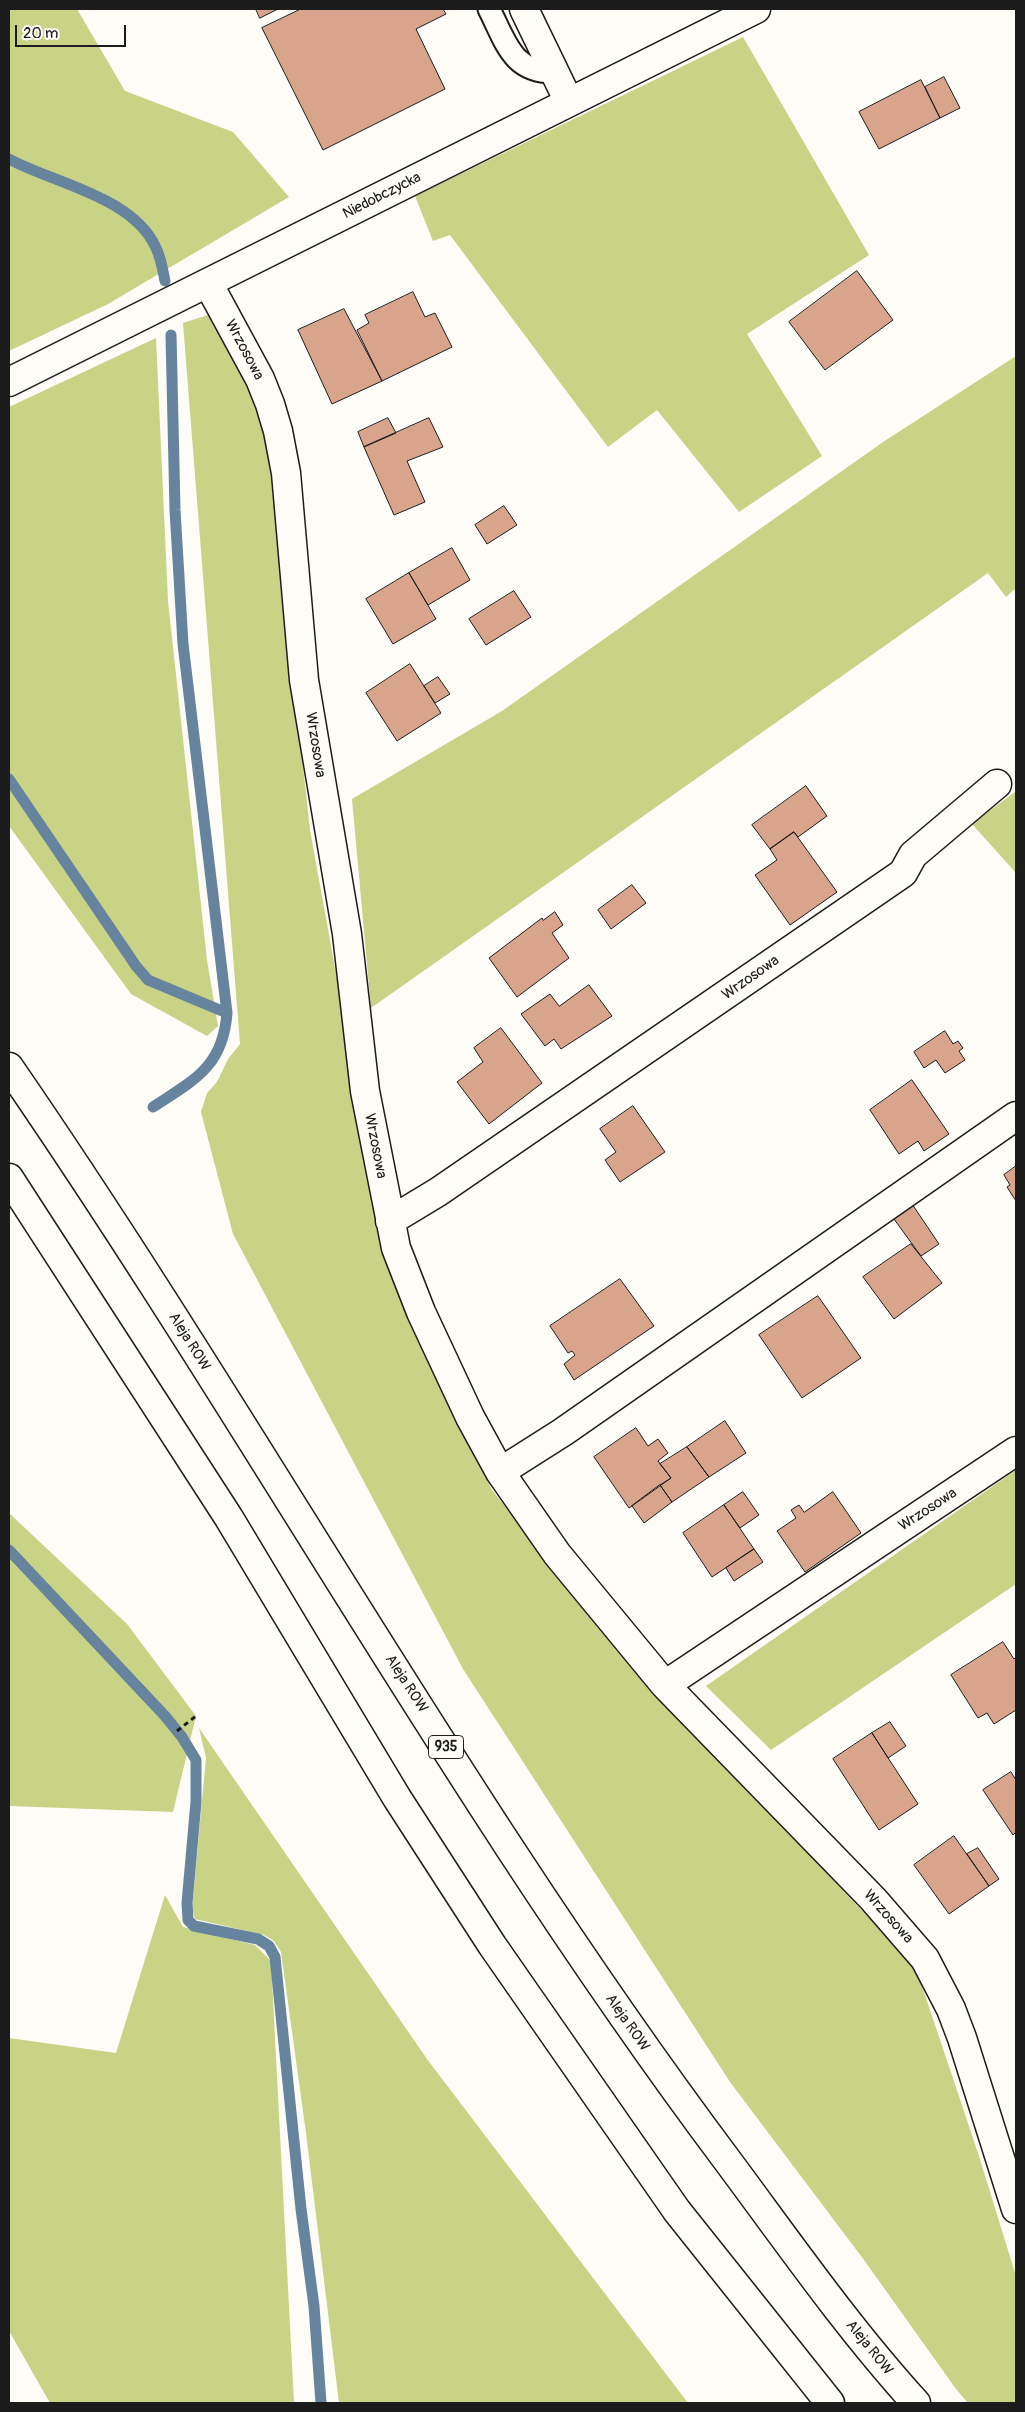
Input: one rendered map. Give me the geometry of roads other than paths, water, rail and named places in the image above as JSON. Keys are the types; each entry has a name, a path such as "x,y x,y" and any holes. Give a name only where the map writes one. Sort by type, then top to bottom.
{"street":[{"path":"524,9 569,102"},
{"name":"Niedobczycka","path":"9,382 756,9"},
{"name":"Wrzosowa","path":"208,282 249,358 270,404 286,473 304,680 346,934 365,1091 396,1248 420,1312 470,1417 500,1472 556,1554 665,1685 873,1899 925,1959 951,2009 962,2038 1016,2209"},
{"name":"Wrzosowa","path":"390,1221 438,1192 903,873 913,854 997,784"},
{"name":"Aleja ROW","path":"9,1067 158,1293 576,1949 679,2096 870,2351 916,2403"},
{"path":"500,1472 563,1432 1016,1116"},
{"path":"9,1178 229,1518 397,1798 492,1945 677,2211 830,2403"},
{"name":"Wrzosowa","path":"665,1685 1016,1451"}],"lane":[{"path":"489,9 513,56 526,67 540,73 555,72"}],"waterway":[{"path":"9,159 91,193 130,216 145,231 156,248 161,260 165,281"},
{"path":"153,1107 193,1080 213,1059 220,1047 227,1013 183,644 175,510 171,335"},
{"path":"9,779 136,966 148,980 227,1013"},
{"path":"9,1550 165,1716 182,1737 196,1760 196,1802 187,1903 188,1920 194,1926 258,1939 269,1946 275,1957 301,2209 314,2306 321,2403"}]}
